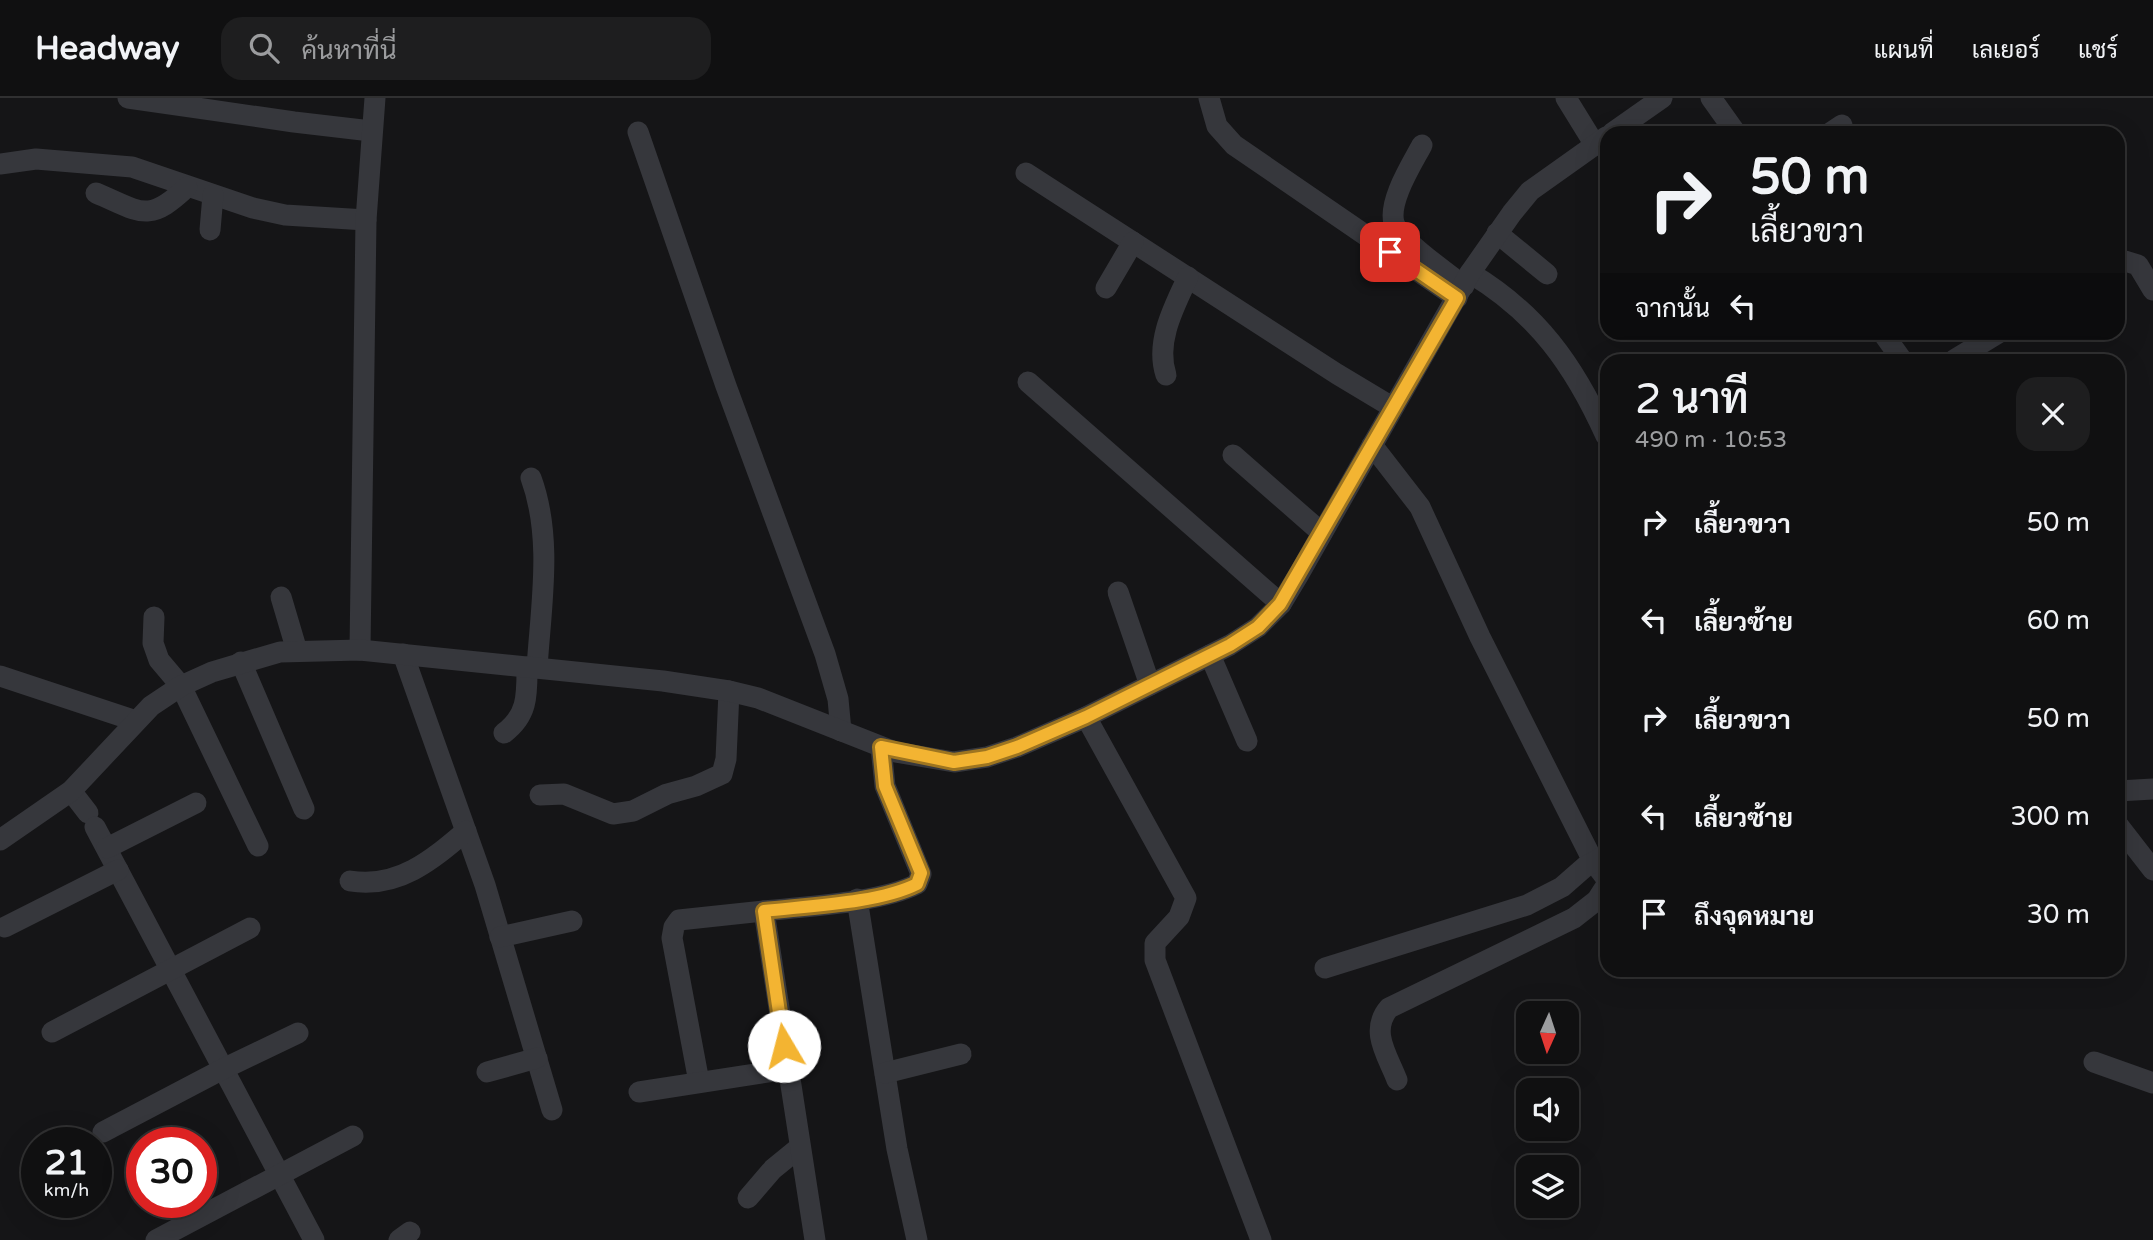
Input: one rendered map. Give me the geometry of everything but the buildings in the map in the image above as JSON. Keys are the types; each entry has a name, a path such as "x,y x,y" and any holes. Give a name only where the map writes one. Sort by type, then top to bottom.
{"street":[{"path":"128,98 371,131"},
{"path":"360,650 366,220 375,98"},
{"path":"1209,98 1217,126 1234,145 1464,285 1523,310 1568,365 1600,425"},
{"path":"1566,98 1600,134"},
{"path":"1621,126 1662,98"},
{"path":"1711,98 1731,126"},
{"path":"638,132 726,386 825,653 838,699 841,732"},
{"path":"0,840 71,791 136,720 151,706 181,686 241,662 296,651 360,650 663,681 729,691 758,698 881,747 954,762 987,757 1017,747 1086,717 1210,655 1258,627 1280,604 1373,445 1392,407 1497,233 1531,191 1600,141"},
{"path":"1422,145 1402,182 1395,206 1394,222 1403,236 1464,285"},
{"path":"0,164 36,159 132,167 187,187 285,215 366,220"},
{"path":"1026,173 1336,374 1392,407"},
{"path":"96,193 149,213 159,211 187,187"},
{"path":"209,230 213,195"},
{"path":"1497,233 1547,274"},
{"path":"1106,288 1133,242"},
{"path":"2125,261 2138,265 2153,290"},
{"path":"1166,375 1163,365 1164,339 1188,277"},
{"path":"1964,354 1987,340"},
{"path":"1028,382 1280,604"},
{"path":"1325,968 1527,905 1562,887 1600,858 1480,637 1426,518 1399,477 1373,445"},
{"path":"1233,455 1322,533"},
{"path":"504,733 517,723 524,709 532,668 544,527 541,504 531,478"},
{"path":"1118,592 1150,685"},
{"path":"281,597 296,651"},
{"path":"154,618 153,643 159,660 181,686 258,846"},
{"path":"403,654 466,831 552,1110"},
{"path":"1210,655 1247,741"},
{"path":"241,662 304,809"},
{"path":"0,676 136,720"},
{"path":"540,795 564,794 613,814 634,811 667,794 696,786 722,774 726,759 729,691"},
{"path":"1086,717 1186,898 1179,917 1155,943 1155,960 1261,1240"},
{"path":"699,1082 673,938 674,928 680,920 857,899 907,889 917,884 921,873 885,786 881,747"},
{"path":"2125,791 2153,789"},
{"path":"71,791 92,820 314,1240"},
{"path":"107,848 195,803"},
{"path":"349,881 367,884 383,882 428,864 466,831"},
{"path":"2125,834 2153,870"},
{"path":"5,927 118,870"},
{"path":"1397,1080 1378,1032 1381,1017 1389,1008 1574,918 1600,895"},
{"path":"857,899 897,1149 917,1240"},
{"path":"764,911 815,1240"},
{"path":"500,937 572,921"},
{"path":"52,1032 250,928"},
{"path":"112,1127 298,1033"},
{"path":"885,1073 961,1054"},
{"path":"487,1072 537,1058"},
{"path":"2094,1062 2153,1083"},
{"path":"639,1091 788,1069"},
{"path":"156,1240 353,1136"},
{"path":"748,1198 773,1169 800,1147"}],"route":[{"path":"784,1046 764,911 857,899 907,889 917,884 921,873 885,786 881,772 881,747 954,762 987,757 1017,747 1086,717 1230,645 1258,627 1280,604 1457,298 1390,252"}]}
